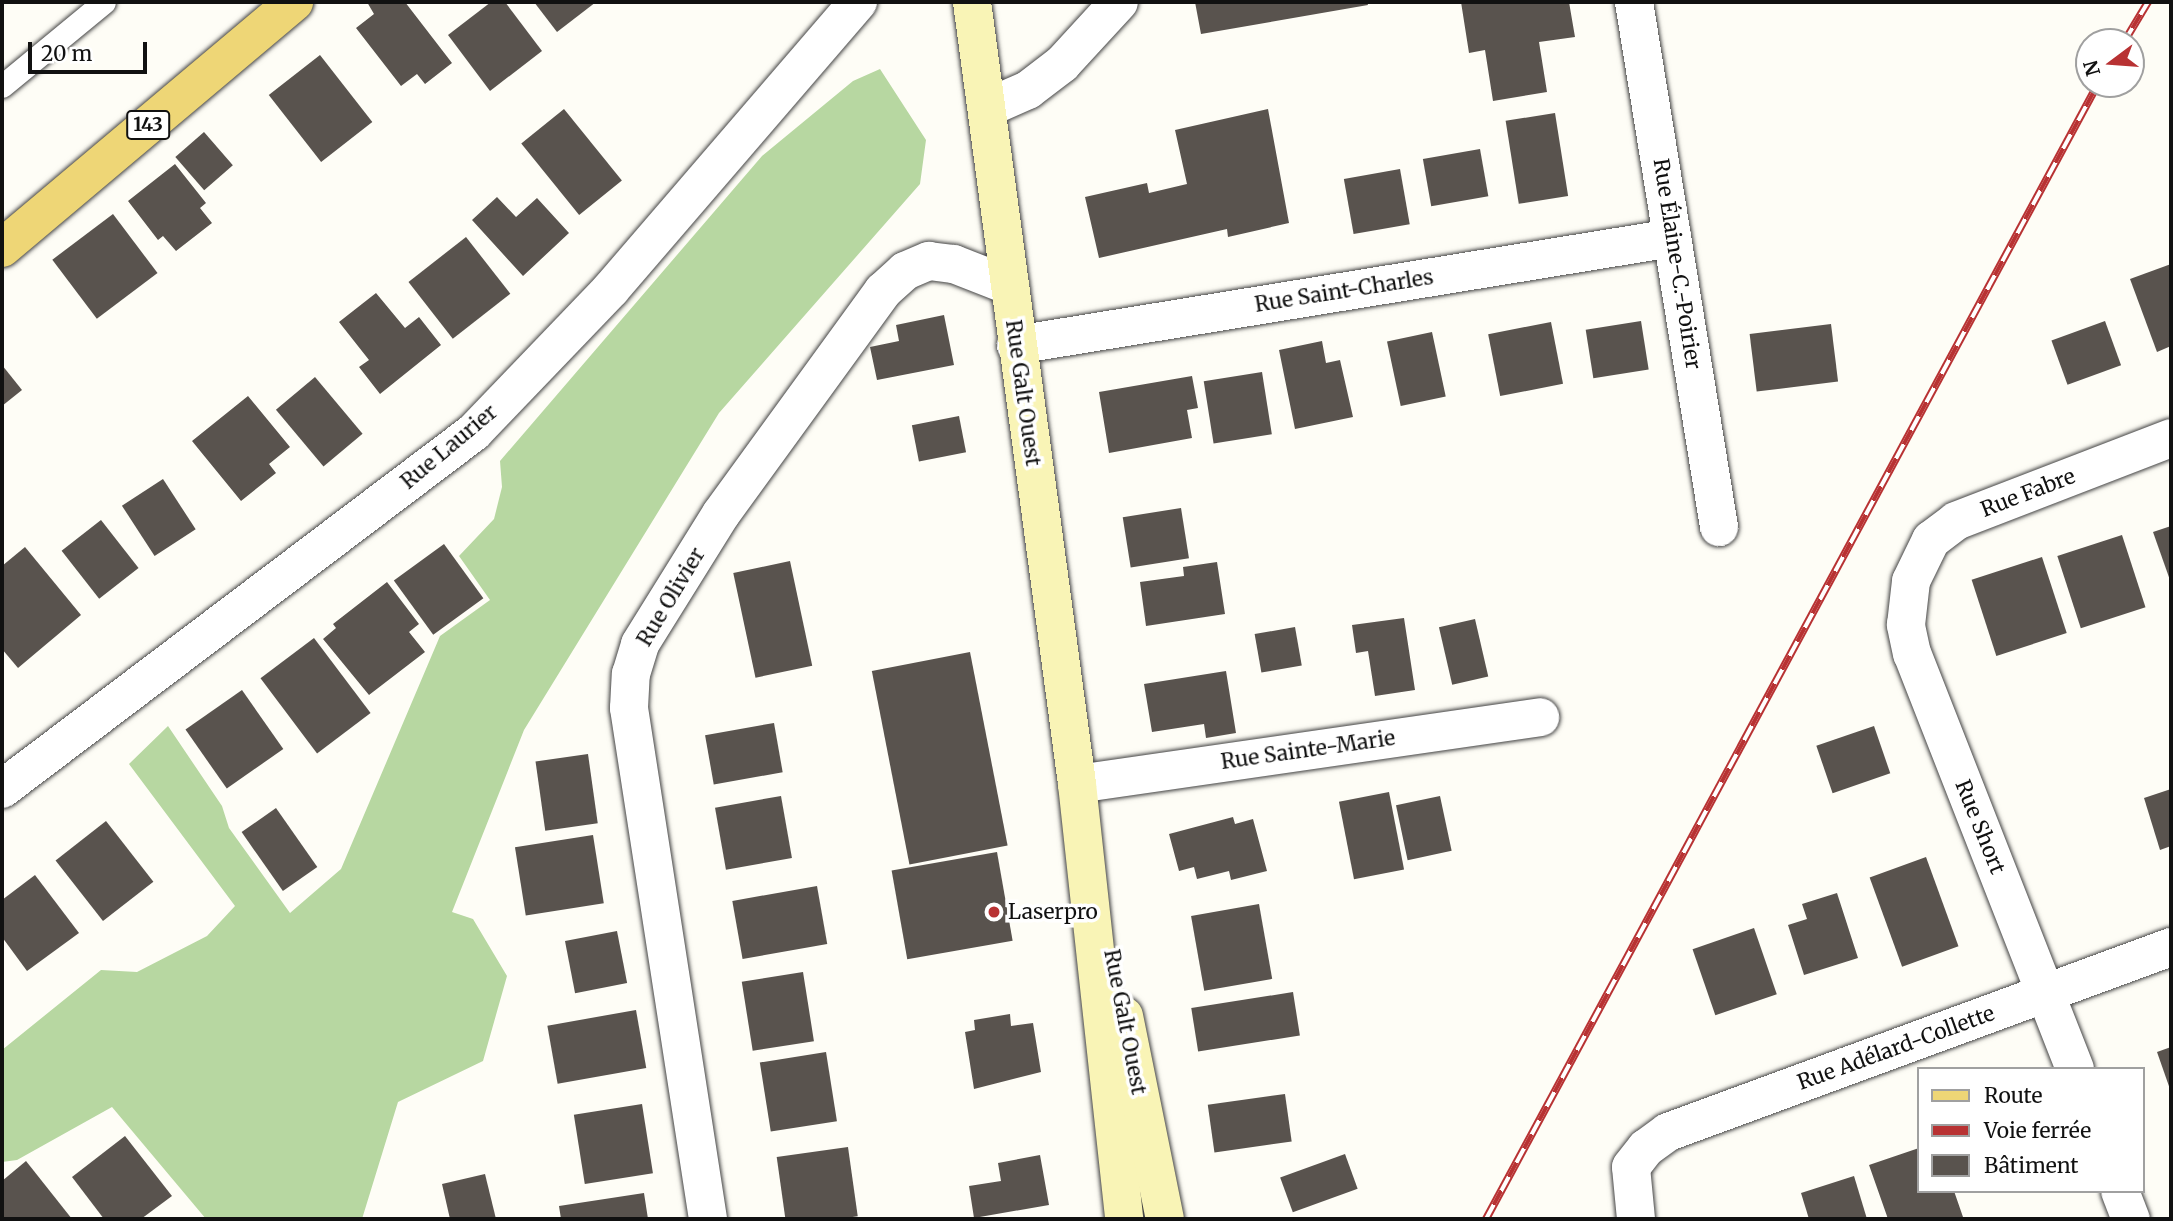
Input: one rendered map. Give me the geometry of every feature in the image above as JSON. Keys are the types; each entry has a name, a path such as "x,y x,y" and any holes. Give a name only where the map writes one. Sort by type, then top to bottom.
{"main road":[{"name":"143","path":"2,248 294,2"},
{"name":"Rue Galt Ouest","path":"972,2 1077,784 1124,1219"},
{"name":"Rue Galt Ouest","path":"1077,784 1165,1219"}],"street":[{"path":"987,108 1028,90 1062,64 1119,2"},
{"name":"Rue Élaine-C.-Poirier","path":"1634,2 1720,527"},
{"name":"Rue Laurier","path":"2,789 474,432 611,289 846,15"},
{"name":"Rue Saint-Charles","path":"1016,345 1672,238"},
{"name":"Rue Olivier","path":"708,1219 629,708 631,674 640,644 721,513 883,291 905,271 929,261 954,264 1010,286"},
{"name":"Rue Fabre","path":"1911,581 1931,540 1956,521 2171,438"},
{"name":"Rue Short","path":"1911,581 1906,625 1912,654 2074,1067"},
{"name":"Rue Sainte-Marie","path":"1077,784 1540,717"},
{"name":"Rue Adélard-Collette","path":"1636,1219 1631,1167 1646,1148 1668,1132 2171,947"},
{"path":"2121,1193 2130,1219"}],"lane":[{"path":"2,86 104,2"}],"green space":[{"path":"880,69 926,140 920,184 719,413 524,730 452,912 473,919 507,976 483,1061 398,1102 362,1219 206,1219 112,1107 17,1160 2,1162 2,1050 101,970 137,972 207,936 235,906 129,764 168,726 222,806 229,828 290,913 341,869 440,636 490,600 459,556 494,519 502,487 500,461 762,156 853,81"}],"building":[{"path":"367,2 405,2 452,63 425,84 417,74 401,86 356,28 374,14"},
{"path":"491,2 505,2 542,51 490,91 448,35"},
{"path":"534,2 596,2 557,32"},
{"path":"1195,2 1367,2 1368,5 1201,34"},
{"path":"1461,2 1569,2 1575,37 1539,42 1547,92 1493,101 1485,50 1469,53"},
{"path":"320,55 372,122 321,162 269,95"},
{"path":"564,109 622,180 579,215 521,144"},
{"path":"1268,109 1289,223 1228,237 1227,229 1099,258 1085,197 1147,183 1149,193 1187,184 1175,130"},
{"path":"1555,113 1568,196 1519,204 1506,121"},
{"path":"204,132 233,165 204,190 175,157"},
{"path":"1480,149 1488,196 1431,206 1423,159"},
{"path":"175,164 206,203 200,208 212,223 176,251 163,236 158,240 128,201"},
{"path":"1400,169 1410,224 1354,234 1344,179"},
{"path":"497,197 516,217 537,198 569,233 523,276 472,220"},
{"path":"113,214 158,273 97,319 52,260"},
{"path":"466,237 510,294 453,339 408,282"},
{"path":"2171,264 2171,346 2157,352 2130,279"},
{"path":"376,293 405,328 419,317 441,345 380,394 359,367 369,360 339,322"},
{"path":"944,315 954,365 877,380 870,347 899,341 896,325"},
{"path":"1641,321 1649,369 1593,378 1586,330"},
{"path":"2105,321 2121,365 2068,385 2051,340"},
{"path":"1551,322 1563,384 1500,396 1488,334"},
{"path":"1831,324 1838,382 1757,392 1750,334"},
{"path":"1432,332 1446,397 1401,406 1387,342"},
{"path":"1322,341 1326,363 1340,360 1353,417 1295,429 1279,350"},
{"path":"2,365 22,390 2,406"},
{"path":"1262,372 1272,434 1214,443 1204,381"},
{"path":"1192,376 1198,408 1187,410 1192,438 1109,453 1099,392"},
{"path":"315,377 363,434 323,466 276,410"},
{"path":"248,396 290,447 269,464 276,473 241,501 192,441"},
{"path":"959,416 966,452 919,461 912,425"},
{"path":"163,479 196,529 155,556 122,506"},
{"path":"1181,508 1189,558 1131,568 1123,517"},
{"path":"101,520 139,568 99,599 62,551"},
{"path":"2171,526 2171,583 2153,532"},
{"path":"2122,535 2145,607 2081,628 2057,556"},
{"path":"444,544 483,598 433,635 394,580"},
{"path":"25,547 81,615 18,668 2,649 2,566"},
{"path":"2042,557 2067,633 1996,656 1972,580"},
{"path":"790,561 812,666 756,678 733,573"},
{"path":"1217,562 1225,614 1146,626 1140,582 1184,576 1183,567"},
{"path":"387,582 419,624 409,632 425,652 369,695 323,639 336,628 333,624"},
{"path":"1404,618 1415,690 1375,696 1368,651 1356,653 1352,625"},
{"path":"1475,619 1488,676 1452,685 1439,627"},
{"path":"1295,627 1302,665 1261,673 1255,634"},
{"path":"314,638 371,713 317,753 260,678"},
{"path":"970,652 1008,845 909,864 872,671"},
{"path":"1226,671 1236,733 1206,738 1204,724 1152,732 1144,684"},
{"path":"242,690 283,749 227,789 185,730"},
{"path":"774,723 783,772 714,784 705,735"},
{"path":"1874,726 1890,773 1833,793 1816,746"},
{"path":"588,754 598,823 545,831 536,761"},
{"path":"2171,789 2171,846 2160,850 2144,798"},
{"path":"1389,792 1404,870 1354,879 1339,802"},
{"path":"781,796 792,858 726,870 715,808"},
{"path":"1440,796 1452,851 1408,860 1396,805"},
{"path":"276,808 317,867 283,891 242,832"},
{"path":"1233,817 1235,824 1253,819 1267,871 1231,880 1229,871 1197,879 1194,867 1179,871 1169,834"},
{"path":"106,821 153,882 103,921 56,860"},
{"path":"593,835 604,903 526,916 515,847"},
{"path":"997,852 1013,941 907,959 892,871"},
{"path":"1926,857 1958,946 1902,967 1870,878"},
{"path":"35,875 79,933 27,971 2,937 2,900"},
{"path":"817,886 827,944 743,959 732,901"},
{"path":"1837,893 1858,958 1804,975 1788,925 1807,919 1802,904"},
{"path":"1259,904 1272,979 1204,991 1191,916"},
{"path":"1754,928 1777,994 1715,1015 1693,949"},
{"path":"617,931 627,983 575,993 565,941"},
{"path":"803,972 814,1041 753,1051 742,982"},
{"path":"1293,992 1300,1035 1198,1052 1191,1008"},
{"path":"636,1010 646,1068 558,1084 547,1026"},
{"path":"1010,1014 1011,1026 1033,1023 1041,1072 974,1089 965,1032 975,1030 974,1020"},
{"path":"2171,1047 2171,1092 2157,1052"},
{"path":"826,1052 837,1121 771,1132 760,1062"},
{"path":"1285,1094 1292,1142 1214,1152 1208,1105"},
{"path":"642,1104 653,1173 585,1184 574,1115"},
{"path":"125,1136 172,1196 141,1219 104,1219 72,1177"},
{"path":"848,1147 858,1216 785,1219 777,1157"},
{"path":"1918,1148 1918,1193 1955,1193 1963,1217 1888,1219 1869,1165"},
{"path":"1345,1154 1358,1189 1293,1212 1280,1178"},
{"path":"1040,1155 1049,1205 974,1218 969,1186 1001,1181 998,1163"},
{"path":"26,1161 72,1219 2,1219 2,1181"},
{"path":"485,1174 496,1219 450,1219 442,1184"},
{"path":"1854,1176 1867,1219 1809,1219 1801,1193"},
{"path":"644,1193 648,1219 561,1219 559,1206"}],"railway":[{"path":"2132,28 2148,2"},
{"path":"1486,1219 2090,98"}],"place":[{"name":"Laserpro","path":"994,912"}]}
